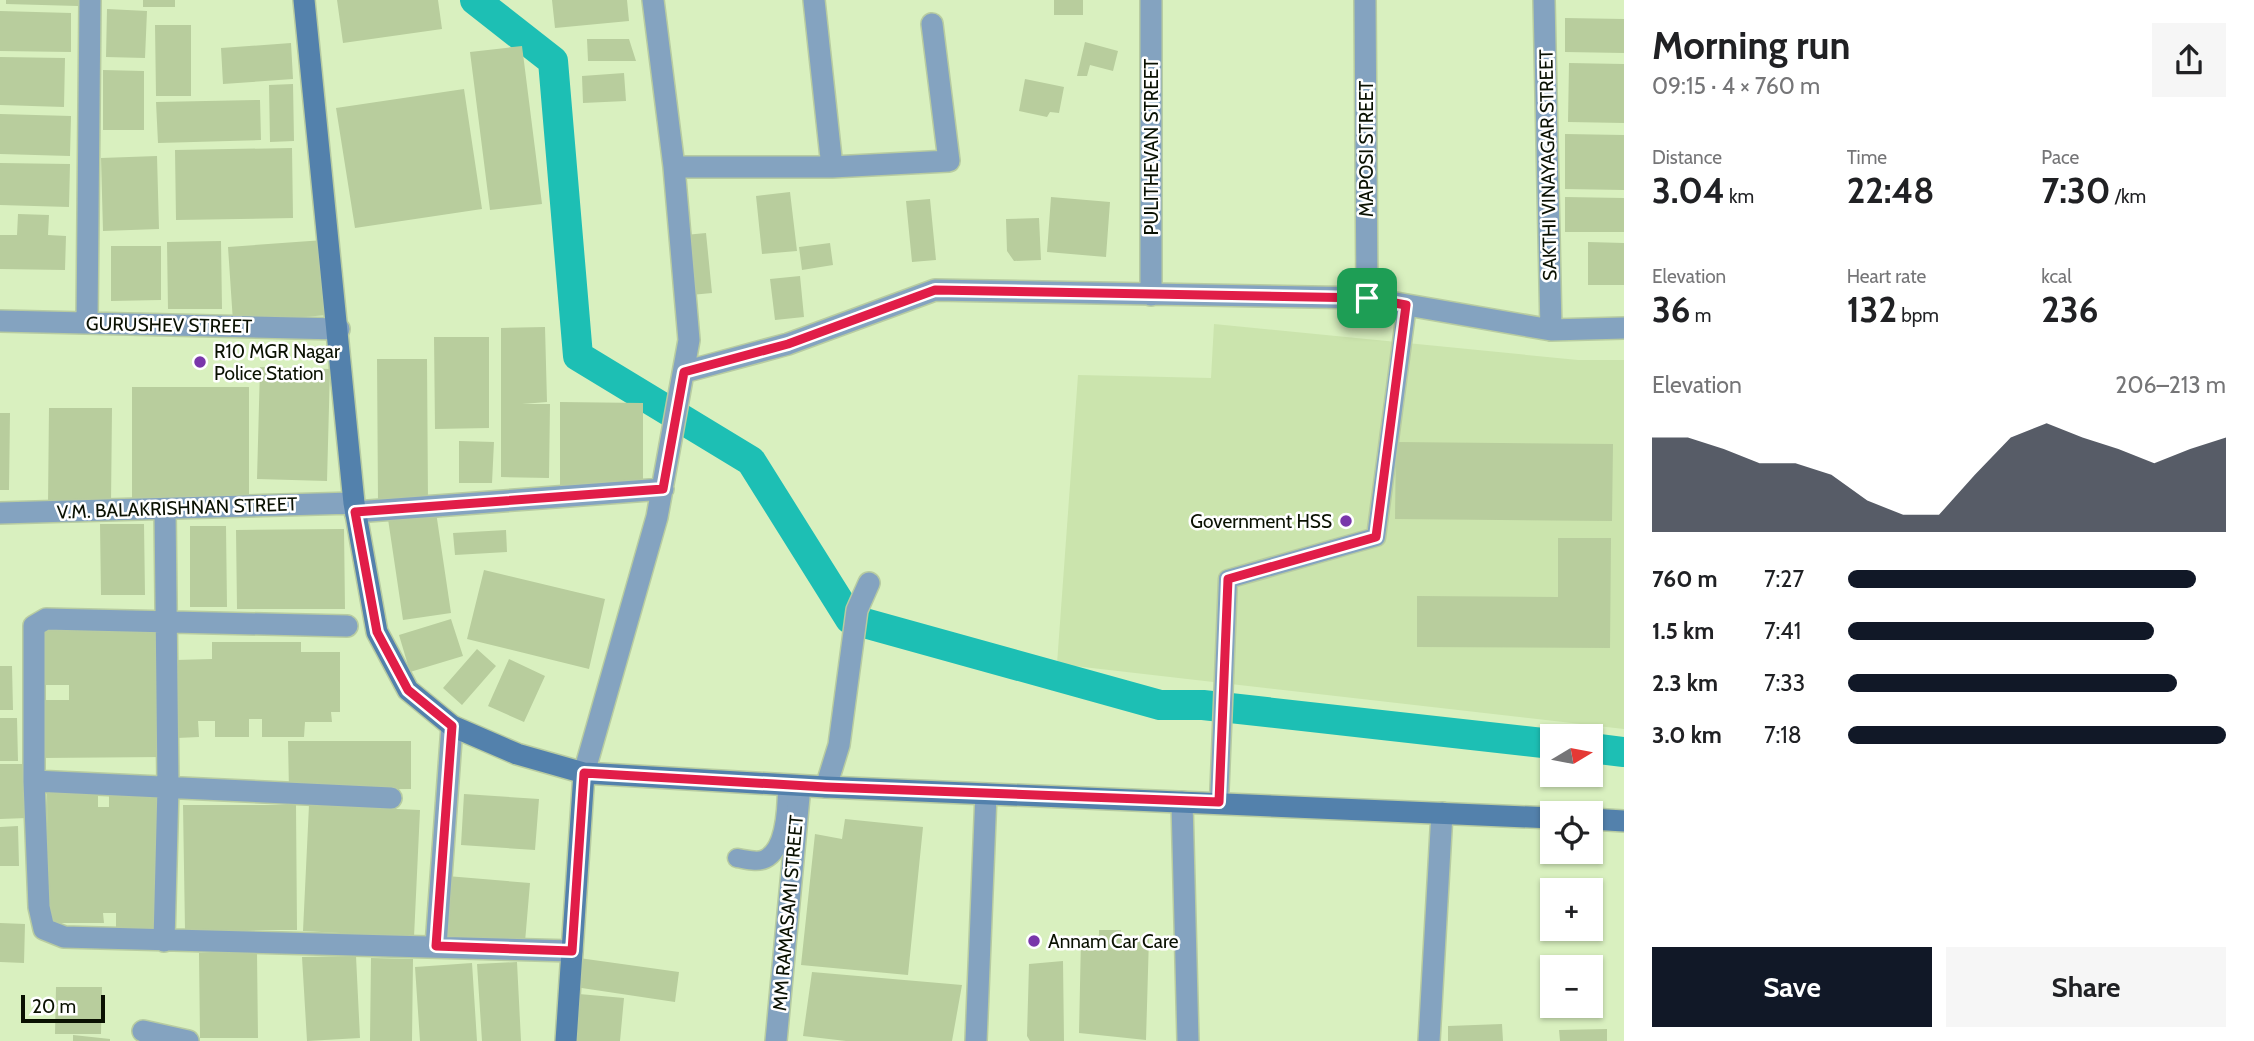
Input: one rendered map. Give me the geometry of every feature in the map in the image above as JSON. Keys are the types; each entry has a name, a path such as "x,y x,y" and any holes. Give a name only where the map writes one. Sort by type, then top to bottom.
{"main road":[{"path":"304,0 339,328 354,507 377,632 408,690 452,726 517,754 584,773 826,787 1540,817"},
{"path":"566,1041 584,773"},
{"path":"1603,820 1624,821"}],"street":[{"path":"87,323 90,0"},
{"path":"584,773 663,489 690,340 674,167 653,0"},
{"path":"814,0 832,167"},
{"name":"PULITHEVAN STREET","path":"1151,0 1151,295"},
{"name":"MAPOSI STREET","path":"1365,0 1367,298"},
{"name":"SAKTHI VINAYAGAR STREET","path":"1544,0 1551,330"},
{"path":"674,167 832,167 949,161 932,24"},
{"path":"684,372 788,344 935,290 1367,298 1551,330 1624,328"},
{"name":"GURUSHEV STREET","path":"0,321 339,328"},
{"name":"V.M. BALAKRISHNAN STREET","path":"0,513 354,507 663,489"},
{"path":"164,942 168,787 165,509"},
{"path":"826,787 839,746 857,610 869,583"},
{"path":"347,626 167,624 46,619 34,626 34,780 39,907 44,929 64,937 164,942 572,951"},
{"path":"436,946 452,726"},
{"path":"34,780 391,798"},
{"name":"MM RAMASAMI STREET","path":"776,1041 794,785"},
{"path":"976,1041 986,794"},
{"path":"1182,802 1188,1041"},
{"path":"1429,1041 1443,813"},
{"path":"143,1031 188,1041"}],"lane":[{"path":"1219,802 1228,579 1376,537 1406,305"},
{"path":"737,858 758,861 767,858 773,851 783,827 794,785"}],"shaded area":[{"name":"Government HSS","path":"1214,324 1578,360 1624,360 1624,729 1603,727 1603,724 1580,724 1057,664 1078,375 1211,378"}],"building":[{"path":"6,0 78,0 78,6 6,4"},
{"path":"143,0 175,0 175,7 143,7"},
{"path":"337,0 438,0 442,29 343,43"},
{"path":"552,0 627,0 629,21 555,28"},
{"path":"1054,0 1083,0 1083,15 1054,15"},
{"path":"107,9 147,11 145,58 106,57"},
{"path":"0,11 71,13 71,52 0,51"},
{"path":"1565,18 1624,19 1624,53 1565,52"},
{"path":"155,25 191,25 191,96 156,96"},
{"path":"587,39 629,39 636,61 588,61"},
{"path":"1085,42 1118,51 1113,71 1090,65 1087,76 1077,76"},
{"path":"291,43 293,79 223,84 221,48"},
{"path":"522,46 542,204 490,210 470,52"},
{"path":"0,57 65,58 64,107 0,105"},
{"path":"1569,63 1624,64 1624,123 1568,122"},
{"path":"103,70 144,71 144,130 103,130"},
{"path":"624,73 626,101 583,103 582,76"},
{"path":"1025,79 1064,87 1059,113 1050,112 1047,117 1019,111"},
{"path":"293,84 294,141 270,142 269,85"},
{"path":"464,89 482,209 355,228 336,108"},
{"path":"260,100 261,140 158,143 156,102"},
{"path":"0,114 71,116 70,156 0,154"},
{"path":"1565,134 1624,135 1624,190 1565,189"},
{"path":"292,148 293,218 176,220 175,150"},
{"path":"157,156 159,229 103,231 101,158"},
{"path":"0,163 70,164 69,207 0,205"},
{"path":"790,192 797,251 762,254 756,196"},
{"path":"1051,197 1110,202 1106,257 1047,252"},
{"path":"1565,197 1624,198 1624,232 1565,232"},
{"path":"930,199 936,260 912,262 906,201"},
{"path":"18,214 49,215 48,235 66,236 65,270 0,269 0,235 17,235"},
{"path":"1039,218 1041,260 1014,261 1007,251 1006,219"},
{"path":"706,233 712,293 691,295 685,235"},
{"path":"324,240 329,315 233,322 228,247"},
{"path":"221,241 222,309 168,309 167,242"},
{"path":"1588,242 1624,243 1624,285 1588,285"},
{"path":"830,243 833,265 802,270 799,247"},
{"path":"111,246 161,246 161,300 111,301"},
{"path":"800,276 804,317 775,320 770,279"},
{"path":"545,327 547,402 522,404 550,404 549,478 501,477 501,328"},
{"path":"434,337 489,337 489,428 435,429"},
{"path":"377,359 427,359 428,502 378,502"},
{"path":"260,367 330,369 327,481 257,479"},
{"path":"132,387 249,387 249,498 132,498"},
{"path":"560,402 643,403 643,485 560,485"},
{"path":"49,408 112,408 111,504 48,504"},
{"path":"0,413 10,413 9,490 0,490"},
{"path":"459,441 494,442 492,483 459,483"},
{"path":"1396,442 1613,444 1612,521 1395,519"},
{"path":"436,512 451,613 403,620 388,519"},
{"path":"100,524 144,524 145,595 101,595"},
{"path":"190,526 226,526 227,607 190,607"},
{"path":"344,529 345,609 237,609 236,530"},
{"path":"506,530 507,552 455,555 453,533"},
{"path":"1558,538 1611,538 1610,648 1417,647 1417,596 1558,597"},
{"path":"484,570 605,599 589,669 467,639"},
{"path":"451,619 463,656 410,672 399,635"},
{"path":"163,628 164,757 41,758 41,700 69,700 69,685 40,685 40,629"},
{"path":"212,642 301,642 301,652 340,652 340,712 331,712 332,722 305,722 304,737 262,737 262,719 249,719 249,737 215,737 215,721 198,721 199,737 177,738 176,660 212,659"},
{"path":"477,649 496,666 462,705 443,688"},
{"path":"509,659 545,676 524,722 488,706"},
{"path":"0,666 12,666 13,710 0,710"},
{"path":"0,718 17,718 18,761 0,761"},
{"path":"288,741 411,741 411,789 289,790"},
{"path":"0,764 27,764 27,818 0,819"},
{"path":"158,792 160,929 116,930 116,913 103,913 104,923 48,923 47,793 98,793 98,807 109,807 109,793"},
{"path":"464,794 539,799 535,850 461,845"},
{"path":"183,805 296,805 297,930 185,930"},
{"path":"309,805 420,810 414,937 303,931"},
{"path":"845,819 923,827 908,975 801,965 815,834 842,839"},
{"path":"18,826 19,866 0,866 0,827"},
{"path":"447,876 530,883 525,942 442,936"},
{"path":"0,923 25,924 24,963 0,962"},
{"path":"1099,930 1121,930 1122,938 1149,937 1146,1040 1079,1033 1081,938 1099,939"},
{"path":"199,953 257,953 258,1038 200,1038"},
{"path":"356,956 360,1038 307,1041 302,957"},
{"path":"371,958 413,959 412,1041 370,1041"},
{"path":"579,958 679,972 675,1002 575,987"},
{"path":"1063,961 1064,1041 1030,1041 1027,1036 1029,964"},
{"path":"517,962 521,1041 482,1041 477,964"},
{"path":"472,963 477,1041 420,1041 415,967"},
{"path":"812,972 962,985 952,1041 846,1041 803,1036"},
{"path":"56,987 102,987 101,1034 55,1034"},
{"path":"579,994 624,998 620,1041 574,1041"},
{"path":"1502,1024 1503,1041 1448,1041 1448,1026"},
{"path":"1607,1029 1607,1041 1560,1041 1559,1030"},
{"path":"73,1035 110,1039 110,1041 73,1041"}],"waterway":[{"path":"475,0 553,61 578,356 751,461 850,619 1160,705 1203,705 1540,743"},
{"path":"1603,749 1624,752"}],"place":[{"name":"R10 MGR Nagar Police Station","path":"200,362"},
{"name":"Government HSS","path":"1346,521"},
{"name":"Annam Car Care","path":"1034,941"}],"route":[{"path":"935,290 1367,298 1406,305 1376,537 1228,579 1219,802 826,787 584,773 572,951 542,952 436,946 452,726 408,690 377,632 355,512 663,489 684,372 788,344 935,290"}]}
